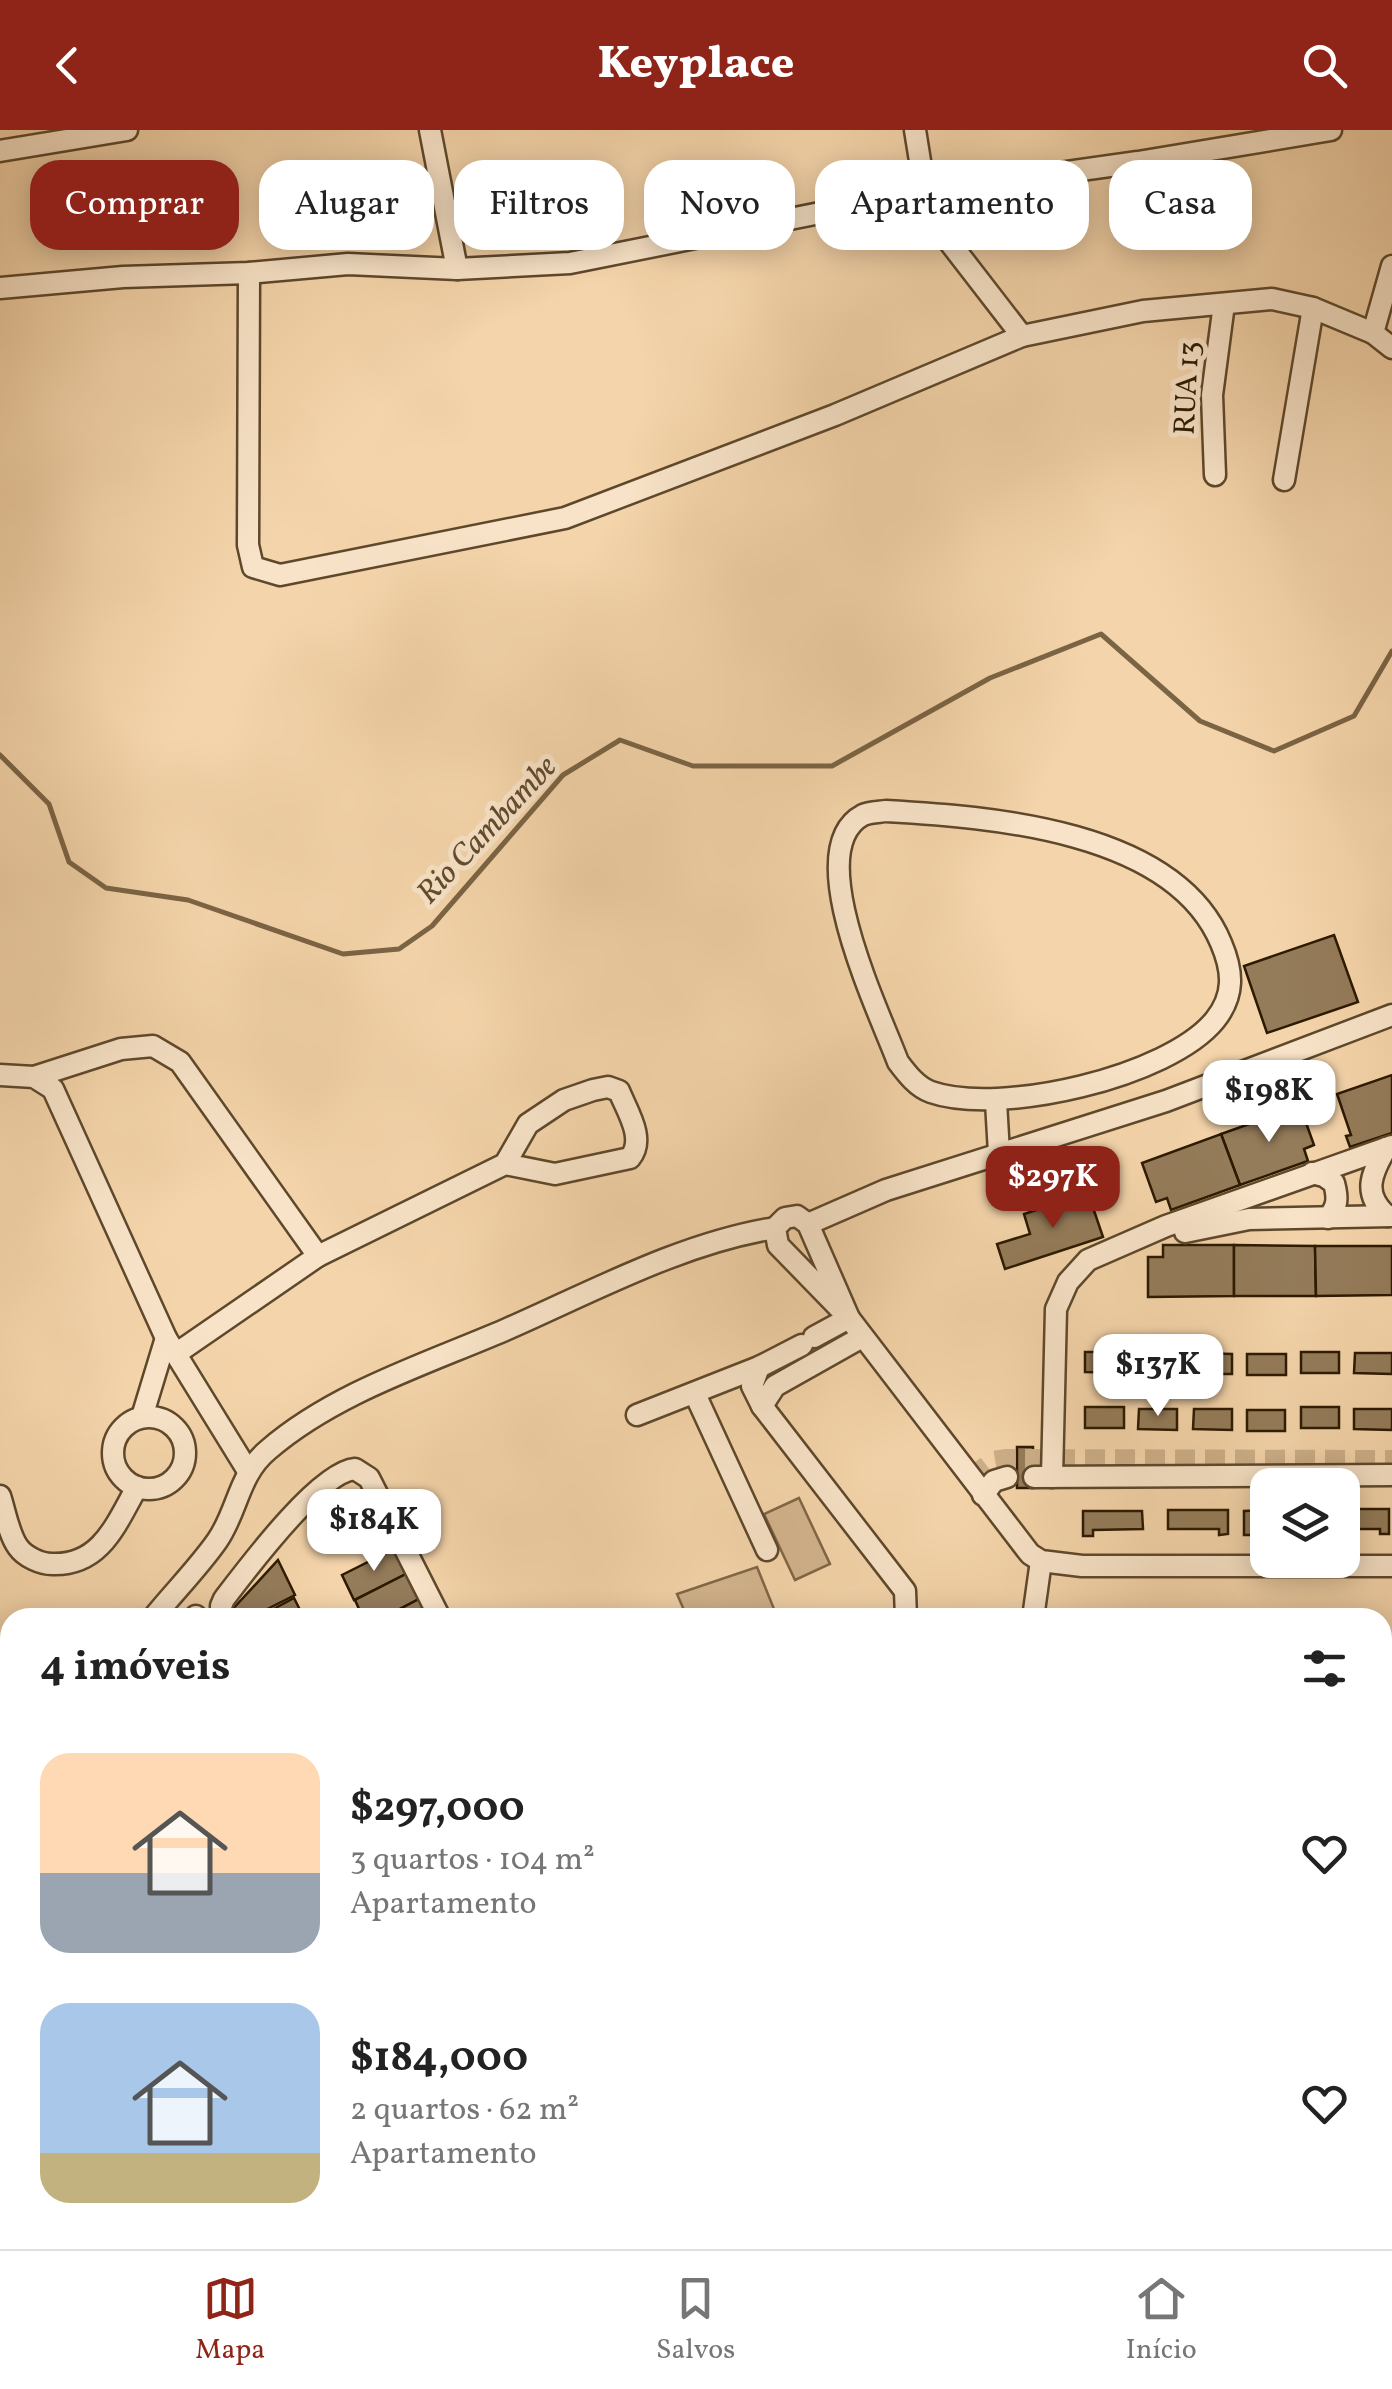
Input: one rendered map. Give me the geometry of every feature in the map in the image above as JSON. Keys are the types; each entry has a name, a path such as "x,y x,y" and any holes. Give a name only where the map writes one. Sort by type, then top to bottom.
{"street":[{"path":"0,152 126,130"},
{"path":"430,130 457,268"},
{"path":"916,130 920,160"},
{"path":"1089,169 1331,130"},
{"path":"0,288 123,276 348,264 457,268 570,263 815,214"},
{"path":"956,250 1022,336"},
{"path":"1373,333 1392,266"},
{"name":"RUA 13","path":"248,272 248,545 253,567 280,575 566,518 835,415 1022,336 1143,312 1272,298 1313,308 1373,333 1392,348"},
{"name":"RUA 13","path":"1215,475 1212,395 1224,304"},
{"path":"1284,480 1313,308"},
{"path":"864,814 950,814 1111,848 1153,868 1189,896 1213,924 1231,967 1231,992 1214,1021 1186,1043 1150,1063 1061,1092 996,1102 929,1092 911,1080 898,1062 841,900 837,870 840,848 848,827 864,814"},
{"path":"808,1224 886,1190 1166,1101 1392,1015"},
{"path":"0,1075 34,1077 121,1049 153,1046 180,1062 318,1256"},
{"path":"34,1077 53,1089 172,1346 248,1470"},
{"path":"142,1417 166,1421 183,1440 185,1452 183,1465 170,1483 148,1489 136,1487 118,1473 112,1452 120,1430 142,1417 172,1346 318,1256 505,1164 528,1124 564,1100 608,1087 618,1090 638,1140 630,1158 555,1174 505,1164"},
{"path":"996,1102 999,1154"},
{"path":"1050,1476 1056,1309 1068,1282 1088,1260 1389,1147"},
{"path":"1389,1147 1370,1185 1372,1199 1390,1216"},
{"path":"1312,1173 1334,1183 1338,1196 1336,1210 1328,1218"},
{"path":"162,1608 219,1538 248,1470 306,1422 364,1392 681,1254 737,1234 775,1228 785,1218 796,1216 808,1224 849,1318"},
{"path":"1050,1476 1062,1460 1069,1312 1076,1290 1095,1270 1172,1235 1210,1225 1249,1219 1390,1216"},
{"path":"775,1228 778,1245 849,1318 983,1495 1030,1554 1041,1561 1082,1566 1392,1566"},
{"path":"637,1415 759,1367 849,1318"},
{"path":"762,1406 775,1386 862,1337"},
{"path":"804,1344 804,1365 811,1368"},
{"path":"759,1367 752,1386 762,1406 905,1591 906,1608"},
{"path":"695,1394 767,1550"},
{"path":"220,1608 275,1533 331,1480 355,1469 369,1478 435,1608"},
{"path":"1050,1476 1392,1475"},
{"path":"983,1495 994,1481 1007,1477"},
{"path":"0,1496 18,1547 41,1564 68,1565 86,1558 107,1541 136,1487"},
{"path":"1034,1608 1041,1561"}],"shaded area":[{"path":"799,1498 830,1564 795,1580 764,1514"},
{"path":"757,1567 774,1608 683,1608 677,1594"}],"building":[{"path":"1334,935 1358,1002 1267,1033 1244,966"},
{"path":"1392,1075 1392,1133 1350,1147 1346,1136 1351,1135 1337,1094"},
{"path":"1300,1106 1314,1145 1304,1149 1308,1161 1240,1185 1221,1134"},
{"path":"1221,1134 1240,1185 1171,1210 1167,1198 1156,1202 1142,1163"},
{"path":"1088,1193 1103,1237 1005,1269 997,1244 1030,1234 1024,1214"},
{"path":"1163,1245 1234,1245 1234,1296 1148,1297 1148,1257 1163,1257"},
{"path":"1234,1245 1315,1246 1316,1296 1234,1296"},
{"path":"1315,1246 1392,1246 1392,1295 1316,1296"},
{"path":"1085,1352 1124,1352 1124,1373 1085,1372"},
{"path":"1301,1352 1339,1352 1339,1373 1301,1373"},
{"path":"1139,1353 1177,1353 1177,1373 1139,1373"},
{"path":"1194,1353 1232,1354 1232,1374 1194,1374"},
{"path":"1355,1353 1392,1353 1392,1374 1354,1373"},
{"path":"1247,1354 1286,1354 1286,1375 1247,1375"},
{"path":"1085,1407 1124,1407 1124,1428 1085,1428"},
{"path":"1301,1407 1339,1407 1339,1428 1301,1428"},
{"path":"1139,1409 1177,1409 1177,1430 1138,1429"},
{"path":"1194,1409 1232,1409 1232,1430 1193,1429"},
{"path":"1354,1409 1392,1409 1392,1430 1354,1429"},
{"path":"1247,1410 1285,1410 1285,1431 1247,1431"},
{"path":"1017,1447 1033,1447 1033,1463 1039,1463 1039,1473 1034,1473 1033,1488 1017,1488"},
{"path":"1360,1509 1389,1509 1389,1534 1380,1534 1380,1529 1360,1529"},
{"path":"1168,1510 1228,1510 1228,1534 1219,1535 1219,1529 1168,1529"},
{"path":"1083,1511 1142,1511 1143,1529 1093,1530 1093,1536 1083,1536"},
{"path":"1244,1511 1250,1511 1250,1535 1244,1535"},
{"path":"394,1549 406,1574 354,1600 342,1575"},
{"path":"278,1560 295,1595 270,1608 234,1608"},
{"path":"406,1574 419,1599 401,1608 359,1608 355,1600"},
{"path":"294,1598 299,1608 276,1608"},
{"path":"419,1599 423,1608 402,1608"}],"waterway":[{"name":"Rio Cambambe","path":"0,755 49,804 69,862 106,888 188,900 343,954 399,949 432,926 563,775 620,740 693,766 832,766 990,678 1101,634 1200,721 1274,751 1354,716 1392,651"}],"tunnel":[{"path":"971,1478 993,1461 1005,1459 1392,1460"}]}
